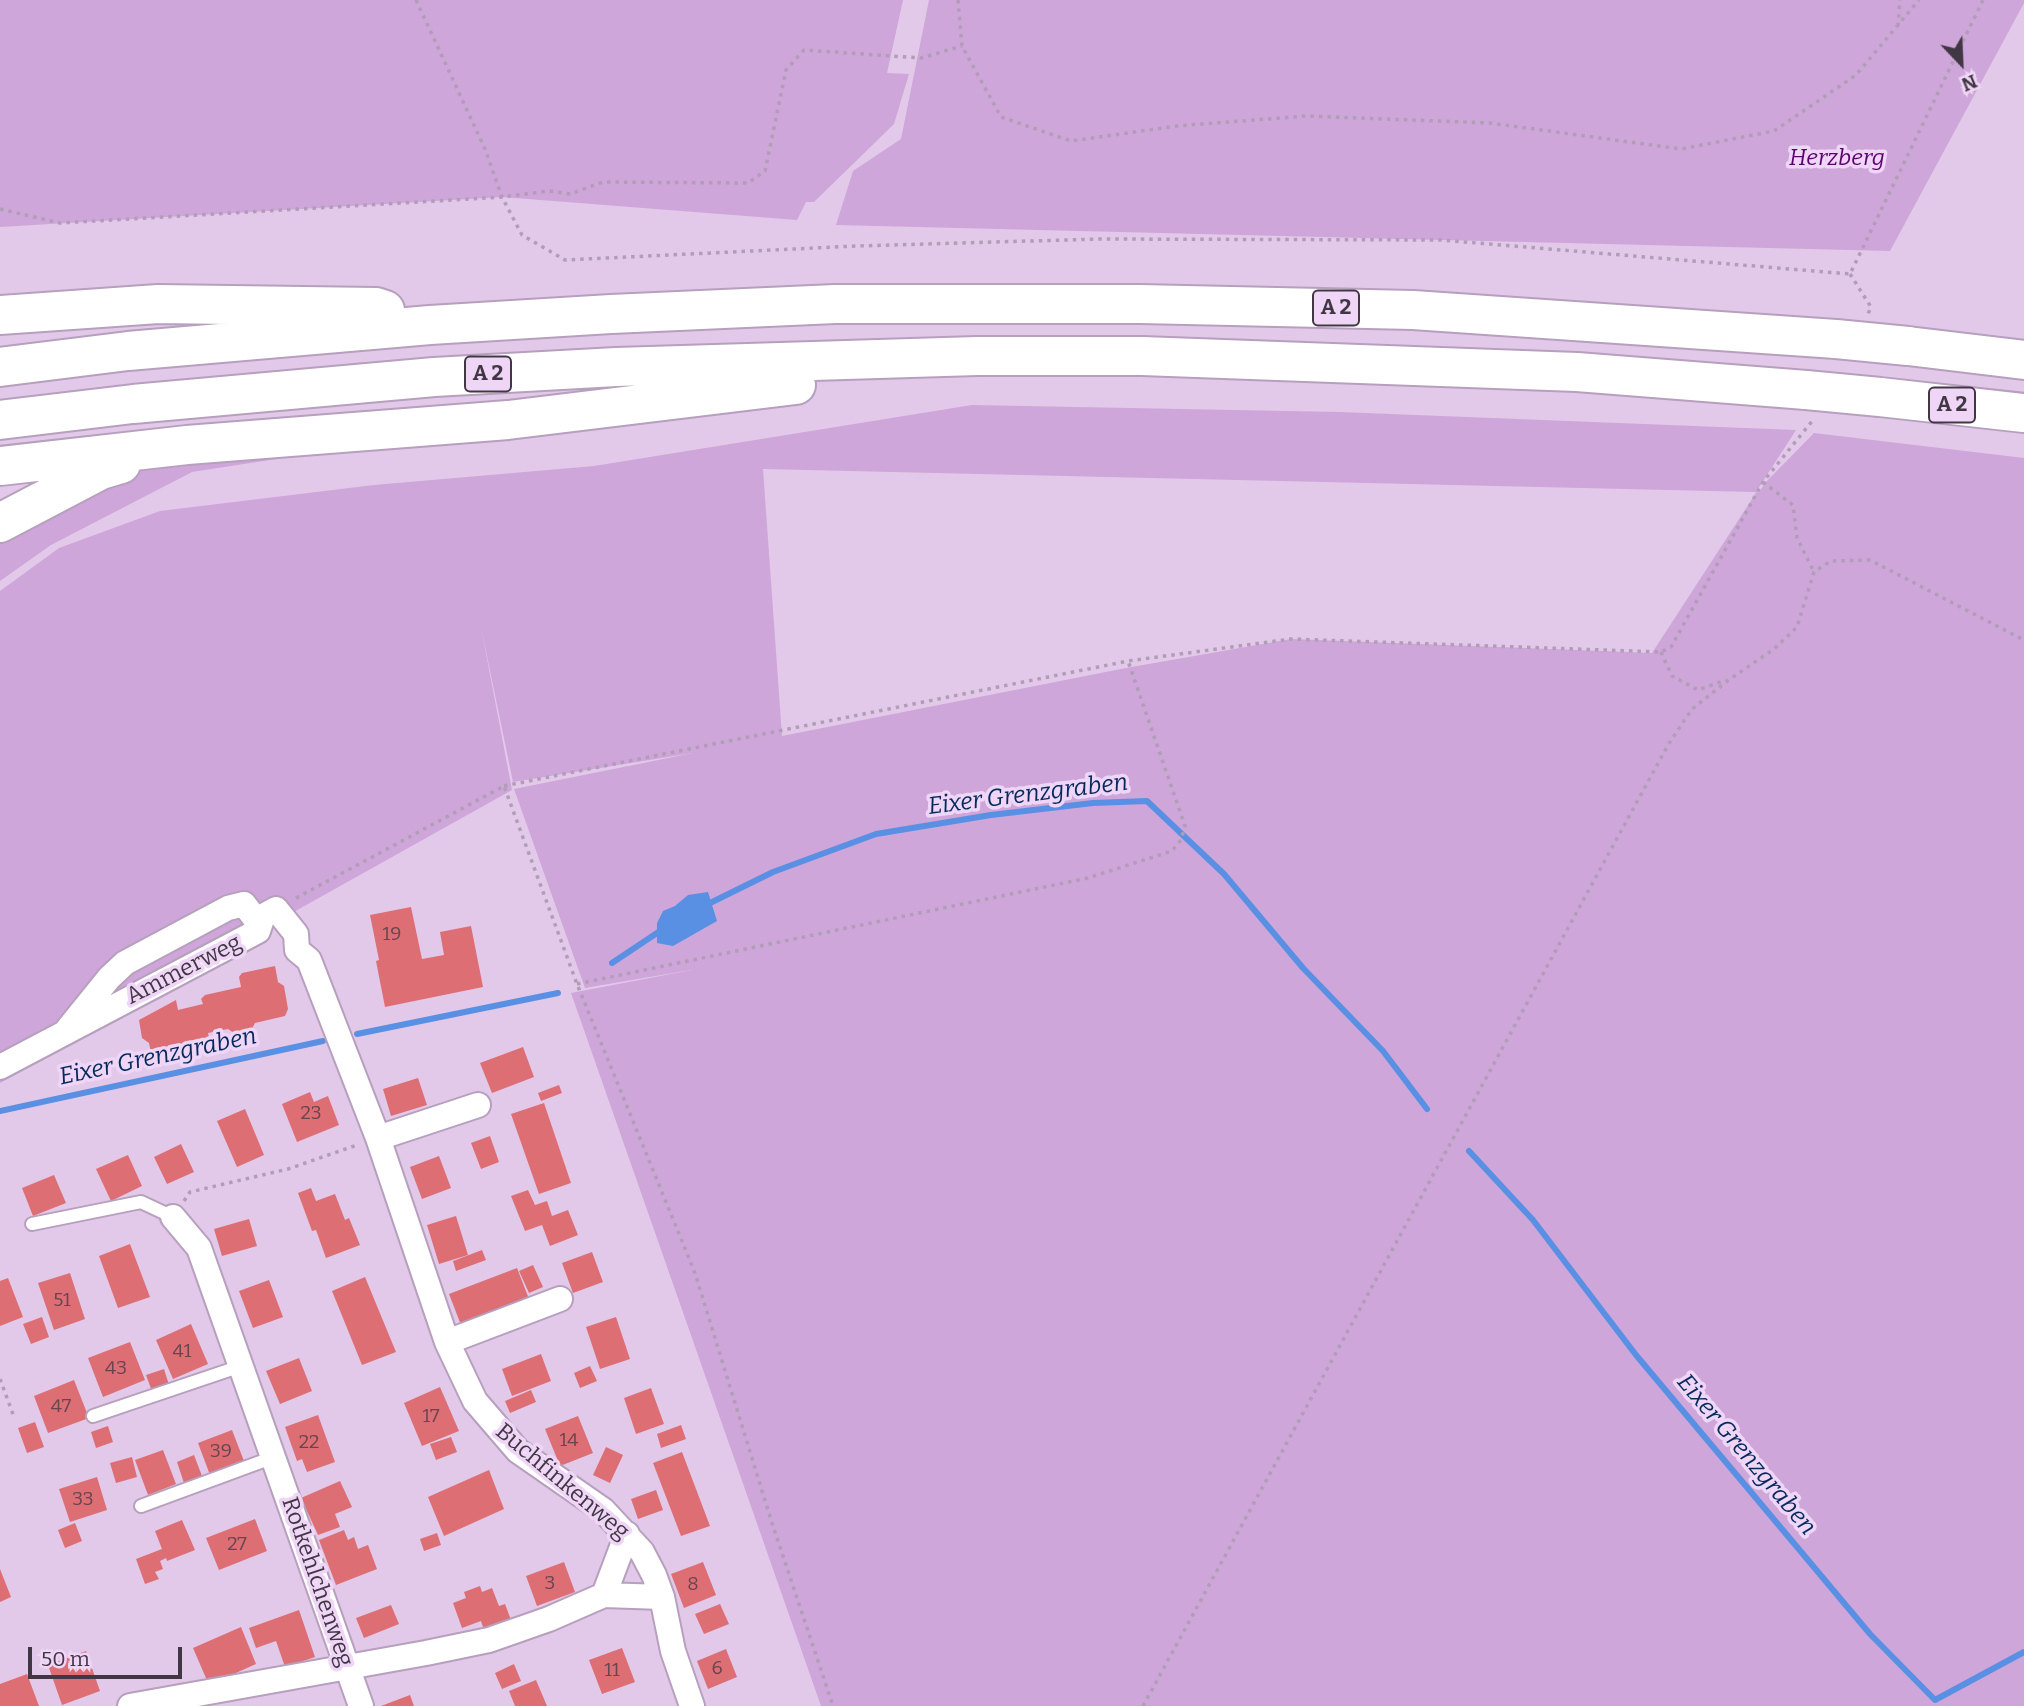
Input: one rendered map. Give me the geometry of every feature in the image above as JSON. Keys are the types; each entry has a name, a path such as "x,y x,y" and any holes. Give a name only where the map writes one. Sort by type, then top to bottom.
{"highway":[{"path":"0,315 158,304 376,307 430,326"},
{"name":"A 2","path":"0,367 128,351 430,326 611,314 835,304 1140,304 1413,310 1851,329 1908,346 2024,359"},
{"name":"A 2","path":"0,420 133,404 434,377 616,367 977,356 1142,356 1577,372 1810,404 1880,397 2024,413"},
{"path":"0,466 187,444 521,419 746,390 868,378 977,356"},
{"path":"0,523 101,470 187,444"}],"street":[{"name":"Ammerweg","path":"0,1067 68,1030 263,920 244,904 228,908 125,963 108,978 68,1030"},
{"name":"Buchfinkenweg","path":"263,920 296,934 298,950 309,960 378,1138 447,1342 475,1401 518,1451 603,1510 648,1563 662,1597 673,1651 692,1706"},
{"path":"378,1138 478,1105"},
{"name":"Rotkehlchenweg","path":"173,1217 199,1248 361,1706"},
{"path":"447,1342 560,1299"},
{"path":"604,1595 626,1534"},
{"path":"130,1706 489,1640 549,1619 604,1595 662,1597"}],"lane":[{"name":"Rotkehlchenweg","path":"32,1224 141,1202 173,1217"},
{"path":"93,1416 241,1366"},
{"path":"141,1506 274,1457"}],"path":[{"path":"416,0 485,149 502,197 522,236 565,260 856,246 1099,239 1427,240 1850,274"},
{"path":"958,0 962,46 1001,117 1071,141 1177,125 1306,116 1490,123 1681,149 1774,131 1856,75 1919,0"},
{"path":"1898,27 1900,0"},
{"path":"1850,274 1983,0"},
{"path":"0,209 60,223 502,197 549,191 570,194 603,182 748,183 765,172 786,70 804,50 921,58 962,46"},
{"path":"1850,274 1871,307 1851,329"},
{"path":"263,920 504,786 1128,661 1291,639 1661,652 1671,647 1810,404"},
{"path":"1763,482 1793,505 1797,538 1814,572"},
{"path":"1143,1706 1668,745 1692,709 1774,649 1797,627 1814,572 1831,561 1870,560 2024,640"},
{"path":"1661,652 1672,676 1698,690 1730,679"},
{"path":"578,984 1088,878 1172,851 1181,840 1185,826 1128,661"},
{"path":"504,786 578,984 695,1273 771,1520 833,1706"},
{"path":"173,1217 190,1192 288,1169 378,1138"},
{"path":"0,1379 14,1418"}],"green space":[{"path":"0,0 903,0 887,73 909,74 894,124 814,202 806,202 797,220 502,197 0,227"},
{"name":"Herzberg","path":"929,0 2024,0 2024,3 1890,251 836,225 853,171 901,139"},
{"path":"972,405 1340,412 1796,430 1756,492 1759,493 1764,484 1814,433 2024,458 2024,1706 821,1706 571,993 697,969 585,988 514,789 693,753 513,782 481,627 512,790 299,909 0,1083 0,591 59,548 160,511 374,485 594,466","holes":["763,469 1755,492 1652,653 1291,639 1126,668 782,736"]},
{"path":"455,441 289,457 192,472 51,545 0,581 0,534 98,482 151,468 201,459"}],"water":[{"path":"708,892 717,921 673,946 657,943 657,923 663,911 675,906 688,895"}],"building":[{"path":"411,907 422,959 444,955 440,932 471,926 483,987 385,1007 370,915"},
{"path":"275,966 278,982 284,986 288,1009 285,1016 255,1023 250,1032 237,1035 228,1029 208,1033 211,1046 152,1058 149,1043 142,1038 139,1020 176,1000 178,1010 203,1004 201,999 205,995 241,987 239,977 242,973"},
{"path":"523,1047 534,1077 492,1093 480,1063"},
{"path":"418,1078 427,1105 391,1116 383,1089"},
{"path":"559,1085 562,1093 541,1101 538,1093"},
{"path":"310,1092 314,1102 328,1096 339,1125 297,1142 282,1104"},
{"path":"544,1103 571,1183 539,1194 511,1114"},
{"path":"245,1109 264,1155 237,1167 217,1121"},
{"path":"490,1136 499,1162 481,1169 471,1143"},
{"path":"181,1144 194,1172 167,1184 154,1157"},
{"path":"128,1155 142,1186 111,1201 96,1169"},
{"path":"439,1156 451,1188 422,1199 410,1167"},
{"path":"54,1175 66,1203 33,1216 22,1188"},
{"path":"311,1188 316,1201 335,1194 345,1220 349,1218 360,1245 326,1258 316,1230 312,1231 298,1193"},
{"path":"528,1190 535,1205 547,1201 552,1216 568,1210 578,1235 550,1246 542,1225 525,1231 511,1196"},
{"path":"456,1216 468,1255 439,1264 427,1225"},
{"path":"249,1219 257,1246 222,1256 214,1229"},
{"path":"130,1244 150,1297 118,1308 99,1256"},
{"path":"482,1250 486,1260 456,1271 453,1261"},
{"path":"592,1252 603,1282 573,1293 562,1263"},
{"path":"533,1265 543,1287 529,1293 519,1271"},
{"path":"517,1268 529,1299 461,1325 449,1294"},
{"path":"70,1273 85,1319 54,1330 38,1283"},
{"path":"365,1277 396,1352 362,1365 332,1291"},
{"path":"8,1278 23,1317 0,1326 0,1281"},
{"path":"269,1280 283,1317 253,1328 239,1291"},
{"path":"42,1317 49,1337 31,1344 23,1324"},
{"path":"616,1317 630,1359 600,1369 586,1327"},
{"path":"191,1324 208,1364 173,1379 156,1340"},
{"path":"130,1342 145,1380 103,1397 88,1358"},
{"path":"541,1354 551,1381 512,1396 502,1369"},
{"path":"299,1358 312,1391 280,1404 266,1371"},
{"path":"590,1366 597,1381 580,1388 574,1373"},
{"path":"164,1369 170,1388 153,1394 146,1375"},
{"path":"74,1380 89,1418 48,1433 34,1396"},
{"path":"440,1387 459,1431 422,1446 404,1403"},
{"path":"651,1388 664,1424 636,1434 624,1398"},
{"path":"531,1390 536,1402 510,1413 505,1401"},
{"path":"318,1415 335,1462 307,1472 302,1459 297,1461 285,1427"},
{"path":"578,1416 593,1453 560,1466 545,1429"},
{"path":"35,1422 44,1447 27,1453 18,1428"},
{"path":"681,1425 686,1439 661,1448 657,1434"},
{"path":"108,1426 113,1442 96,1448 91,1432"},
{"path":"232,1430 244,1461 210,1475 198,1443"},
{"path":"451,1437 457,1452 436,1460 430,1444"},
{"path":"606,1447 623,1455 610,1483 593,1475"},
{"path":"163,1450 176,1484 148,1495 135,1460"},
{"path":"682,1452 710,1526 681,1536 653,1463"},
{"path":"194,1455 202,1476 184,1483 177,1462"},
{"path":"132,1457 137,1477 116,1483 110,1463"},
{"path":"489,1470 504,1509 444,1536 428,1497"},
{"path":"97,1477 107,1510 70,1522 59,1489"},
{"path":"340,1481 352,1507 335,1514 340,1527 318,1535 301,1498"},
{"path":"656,1490 663,1510 638,1519 631,1499"},
{"path":"255,1519 267,1551 219,1570 206,1538"},
{"path":"182,1520 195,1550 160,1561 163,1569 155,1572 159,1579 145,1584 136,1559 162,1549 155,1531"},
{"path":"75,1523 82,1541 65,1548 58,1530"},
{"path":"344,1530 348,1540 354,1537 358,1549 368,1545 377,1569 336,1585 319,1540"},
{"path":"437,1533 441,1545 424,1551 420,1539"},
{"path":"564,1562 575,1592 537,1606 526,1576"},
{"path":"703,1562 716,1595 684,1608 671,1574"},
{"path":"0,1569 11,1597 0,1602"},
{"path":"480,1586 482,1592 492,1588 499,1606 505,1604 511,1620 484,1630 481,1621 462,1628 453,1603 466,1598 464,1592"},
{"path":"720,1604 729,1624 704,1634 695,1614"},
{"path":"391,1605 399,1624 364,1638 356,1618"},
{"path":"299,1610 315,1657 285,1667 276,1641 256,1648 249,1628"},
{"path":"241,1627 256,1664 209,1685 193,1648"},
{"path":"622,1648 635,1682 602,1694 589,1660"},
{"path":"726,1649 737,1677 708,1689 697,1661"},
{"path":"86,1651 100,1691 62,1705 48,1665"},
{"path":"514,1664 521,1681 502,1689 495,1673"},
{"path":"27,1674 39,1706 0,1706 0,1684"},
{"path":"536,1680 547,1706 515,1706 509,1691"},
{"path":"410,1695 414,1706 381,1706"}],"waterway":[{"name":"Eixer Grenzgraben","path":"706,905 773,872 876,834 991,815 1093,803 1147,801 1224,874 1303,968 1383,1051 1427,1109"},
{"name":"Eixer Grenzgraben","path":"612,963 663,929"},
{"name":"Eixer Grenzgraben","path":"357,1034 558,993"},
{"name":"Eixer Grenzgraben","path":"0,1111 323,1041"},
{"name":"Eixer Grenzgraben","path":"1469,1151 1533,1220 1636,1355 1870,1634 1935,1700 2024,1652"}]}
